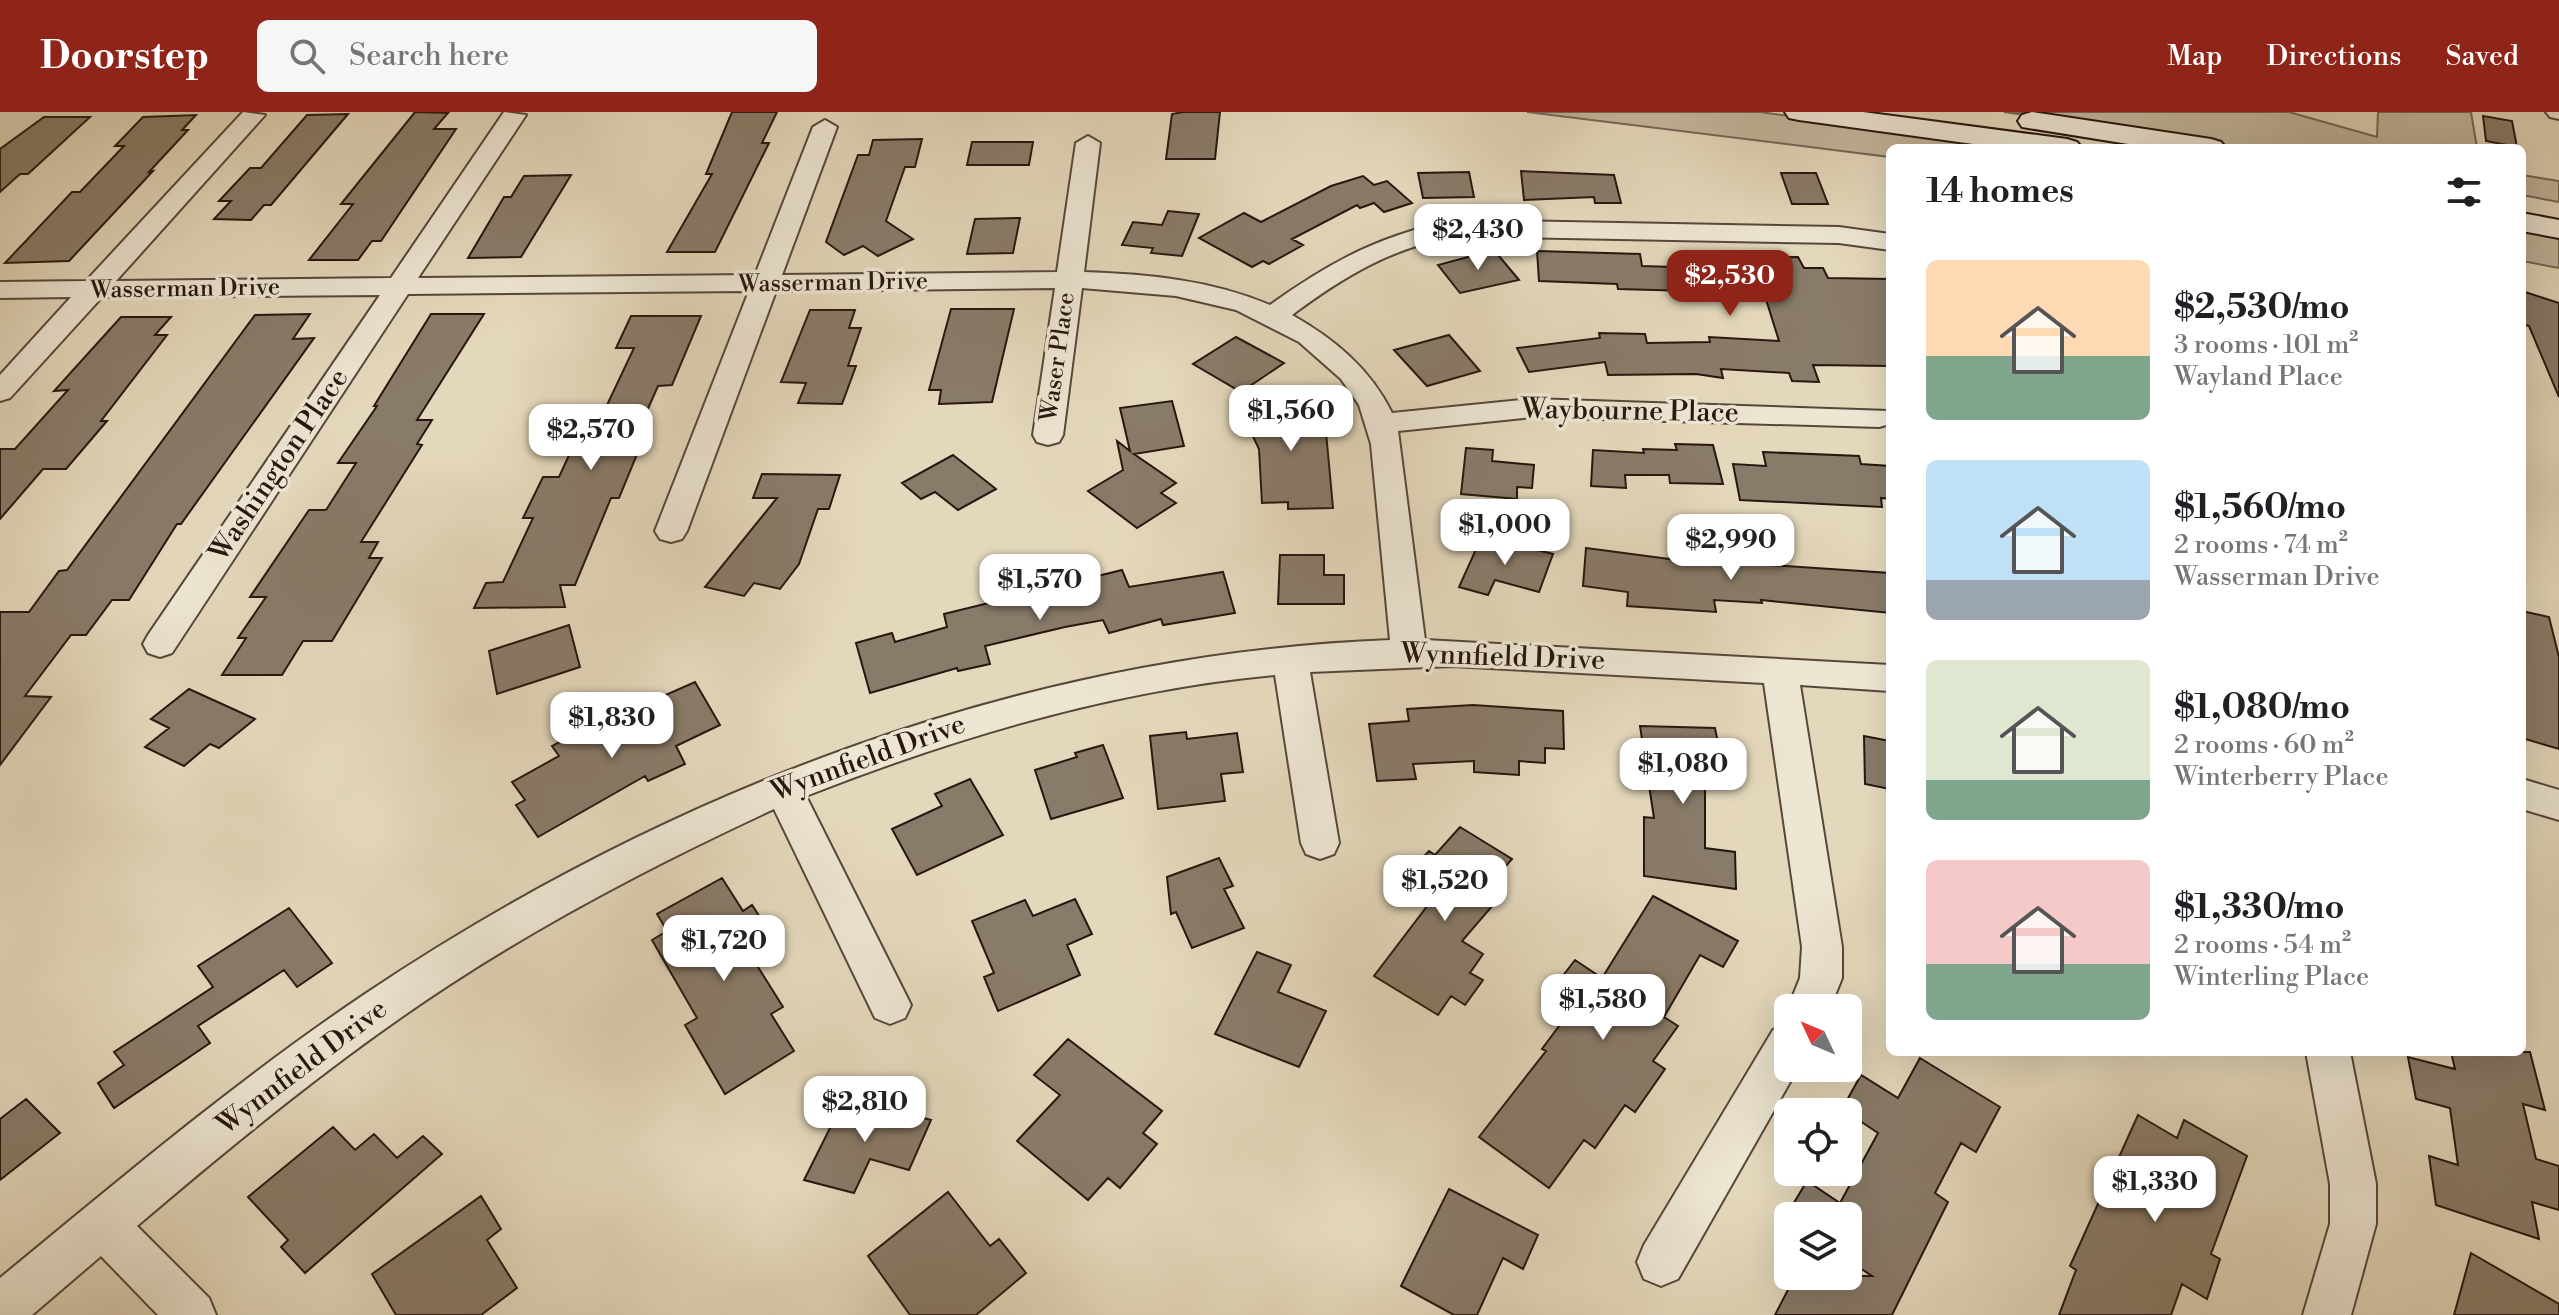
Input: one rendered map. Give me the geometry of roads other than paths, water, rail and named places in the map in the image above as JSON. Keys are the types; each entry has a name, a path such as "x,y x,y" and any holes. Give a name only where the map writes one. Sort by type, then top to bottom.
{"main road":[{"path":"1799,112 2037,144"},
{"path":"1969,112 2184,144"},
{"path":"2526,201 2559,207"},
{"path":"2526,223 2559,229"}],"street":[{"path":"0,392 253,115"},
{"name":"Washington Place","path":"160,644 514,115"},
{"path":"671,531 825,127"},
{"name":"Waser Place","path":"1048,435 1088,143"},
{"path":"1274,315 1360,255 1403,239 1448,229 1493,226 1839,235 1886,241"},
{"name":"Wasserman Drive","path":"0,290 1069,280 1177,287 1228,299 1274,315 1312,338 1342,364 1368,396 1382,423 1390,467 1409,653"},
{"name":"Waybourne Place","path":"1382,423 1532,408 1879,418"},
{"name":"Wynnfield Drive","path":"0,1310 252,1102 433,972 584,883 783,788 906,741 1025,706 1135,681 1290,660 1409,653 1886,678"},
{"path":"1290,660 1320,843"},
{"path":"1780,670 1822,947 1821,978 1815,994"},
{"path":"783,788 890,1005"},
{"path":"2526,795 2559,805"},
{"path":"2327,1315 2353,1224 2353,1184 2329,1056"},
{"path":"1661,1262 1774,1068"},
{"path":"102,1224 192,1315"}]}
